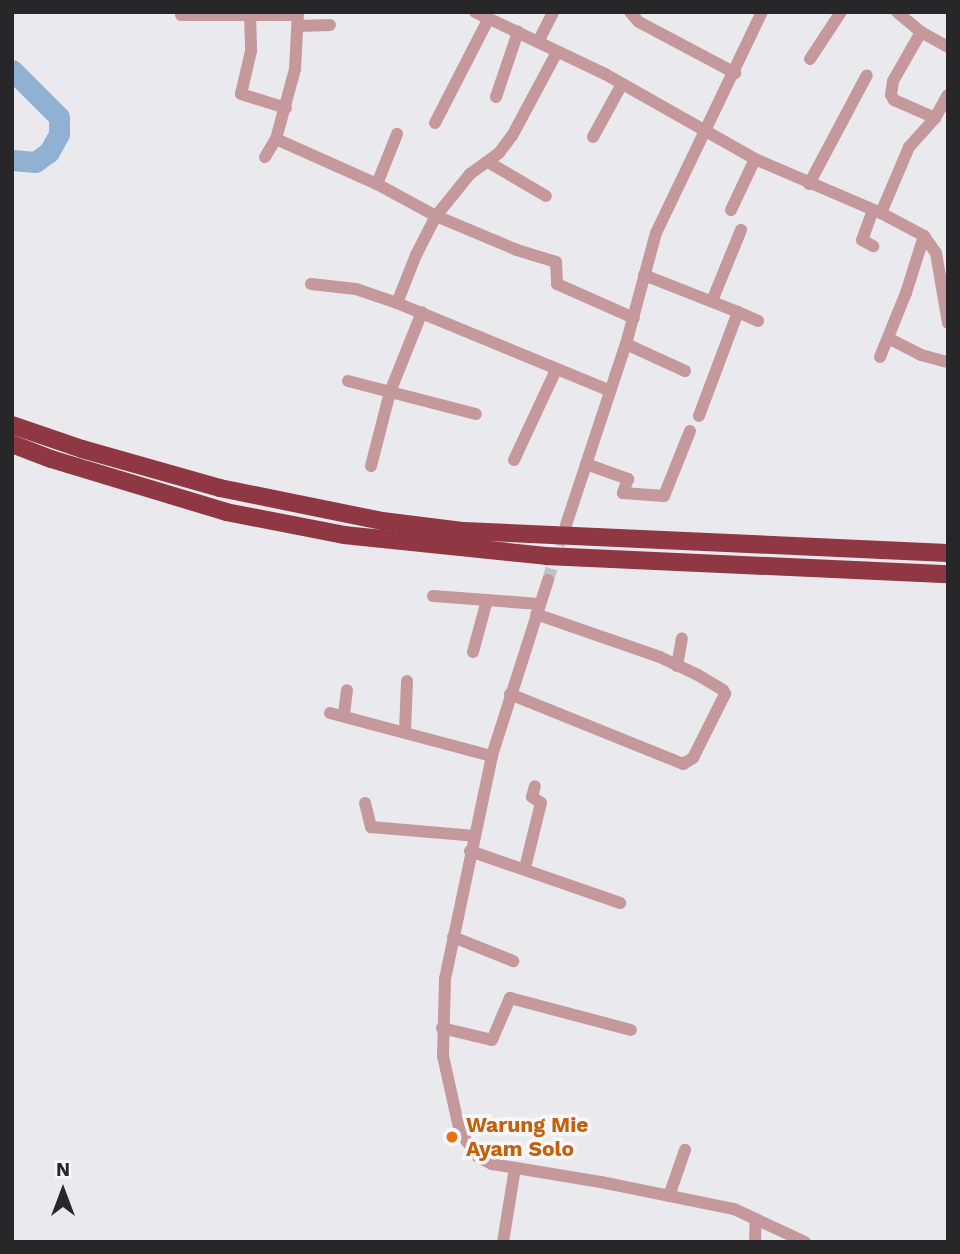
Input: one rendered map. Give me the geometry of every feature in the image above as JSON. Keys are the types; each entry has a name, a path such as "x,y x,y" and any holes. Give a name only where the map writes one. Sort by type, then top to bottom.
{"highway":[{"path":"12,425 82,449 220,488 382,521 477,532 948,553"},
{"path":"12,444 51,459 226,512 344,535 546,556 948,574"}],"street":[{"path":"475,12 622,84 755,159 877,212 924,236 936,253 948,323"},
{"path":"538,42 553,12"},
{"path":"566,525 626,344 656,233 762,12"},
{"path":"810,59 841,12"},
{"path":"897,12 921,32 948,47"},
{"path":"181,15 298,18 330,25"},
{"path":"250,16 251,51 240,86 241,94 286,108"},
{"path":"638,16 735,73"},
{"path":"265,157 276,139 286,108 295,69 298,18"},
{"path":"435,123 489,18"},
{"path":"496,97 518,32"},
{"path":"921,32 893,81 891,95 894,100 935,118"},
{"path":"397,303 416,254 436,216 470,174 488,162 518,127 557,52"},
{"path":"809,184 867,75"},
{"path":"593,137 622,84"},
{"path":"873,246 862,240 909,147 935,118 947,97"},
{"path":"377,184 397,134"},
{"path":"276,139 377,184 436,216 517,250 556,262 557,284 634,318"},
{"path":"731,210 755,159"},
{"path":"488,162 546,196"},
{"path":"712,301 741,230"},
{"path":"880,357 924,236"},
{"path":"644,275 758,321"},
{"path":"311,284 356,289 397,303 610,391"},
{"path":"699,416 738,312"},
{"path":"371,466 390,391 422,313"},
{"path":"888,338 922,355 948,362"},
{"path":"626,344 685,371"},
{"path":"514,460 556,370"},
{"path":"348,381 476,414"},
{"path":"586,464 628,478 623,493 663,496 690,431"},
{"path":"548,580 492,756 445,979 442,1028 446,1081 463,1139 482,1160 734,1209 805,1242"},
{"path":"433,596 487,600 538,609 660,657 725,692 693,758 685,764 510,694"},
{"path":"473,652 487,600"},
{"path":"677,666 682,638"},
{"path":"405,731 407,681"},
{"path":"347,690 337,714 492,756"},
{"path":"525,868 541,803 532,797 535,786"},
{"path":"365,803 371,827 475,836"},
{"path":"470,851 620,903"},
{"path":"453,937 513,961"},
{"path":"442,1028 492,1041 510,998 631,1030"},
{"path":"669,1196 685,1150"},
{"path":"503,1242 515,1168"},
{"path":"755,1219 755,1242"}],"waterway":[{"path":"12,70 59,117 59,134 49,152 35,162 12,160"}],"tunnel":[{"path":"548,580 564,528"}],"place":[{"name":"Warung Mie Ayam Solo","path":"452,1137"}]}
